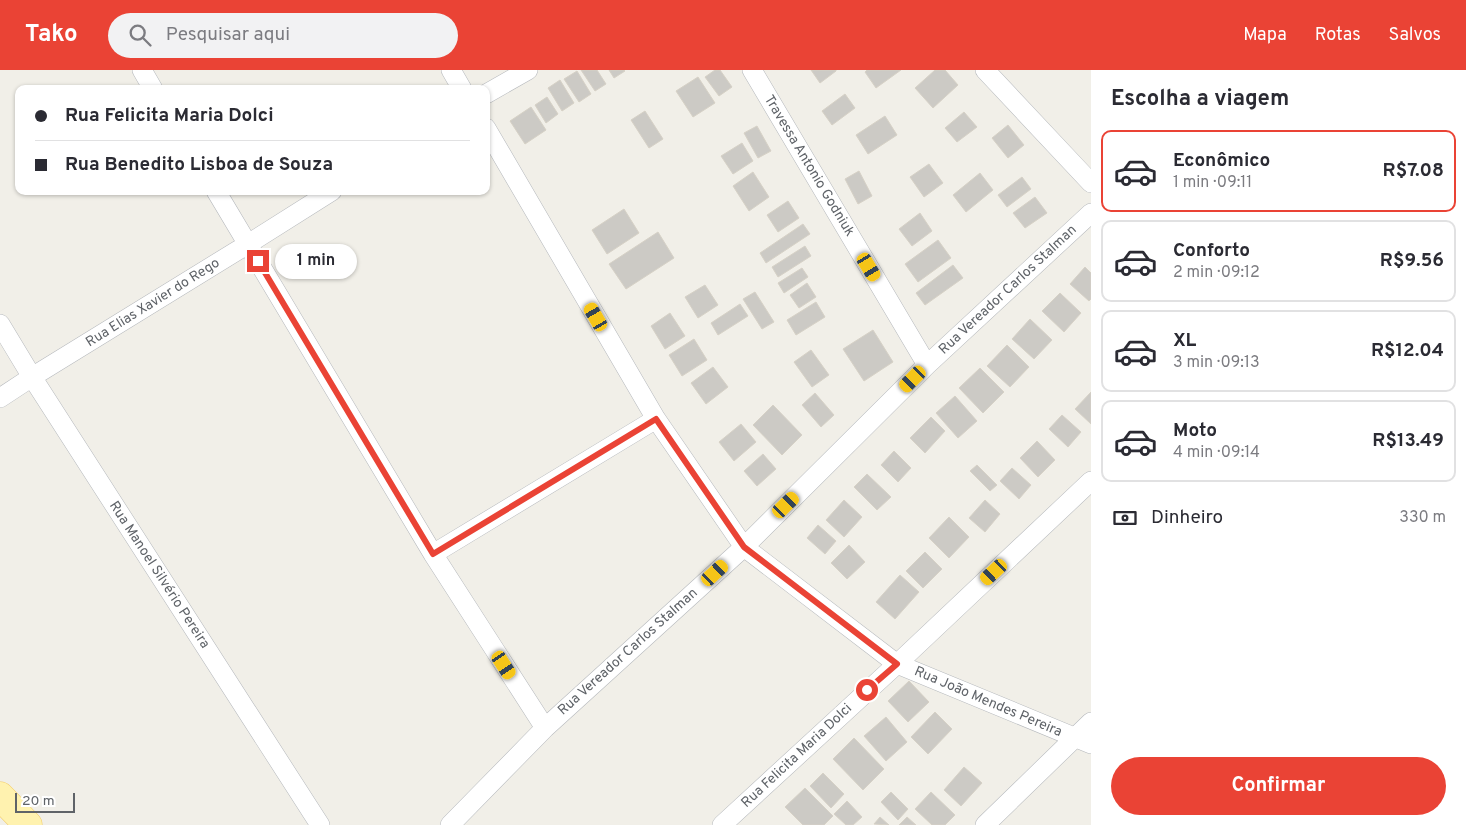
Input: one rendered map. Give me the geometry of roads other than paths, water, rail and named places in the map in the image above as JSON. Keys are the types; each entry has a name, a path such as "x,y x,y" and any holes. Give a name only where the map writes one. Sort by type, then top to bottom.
{"main road":[{"path":"0,796 28,825"}],"street":[{"path":"142,70 151,85"},
{"path":"451,70 460,85"},
{"path":"490,92 528,70"},
{"name":"Travessa Antonio Godniuk","path":"752,70 928,365"},
{"path":"985,70 1091,184"},
{"name":"Rua João Mendes Pereira","path":"490,135 656,419 744,547 897,664 1082,741"},
{"path":"218,195 433,554 545,728"},
{"name":"Rua Elias Xavier do Rego","path":"0,398 326,195"},
{"name":"Rua Vereador Carlos Stalman","path":"450,825 545,728 744,547 928,365 1091,213"},
{"name":"Rua Manoel Silvério Pereira","path":"0,324 32,377 320,825"},
{"path":"433,554 656,419"},
{"name":"Rua Felicita Maria Dolci","path":"722,825 897,664 1091,481"},
{"path":"985,825 1082,741 1091,722"}]}
